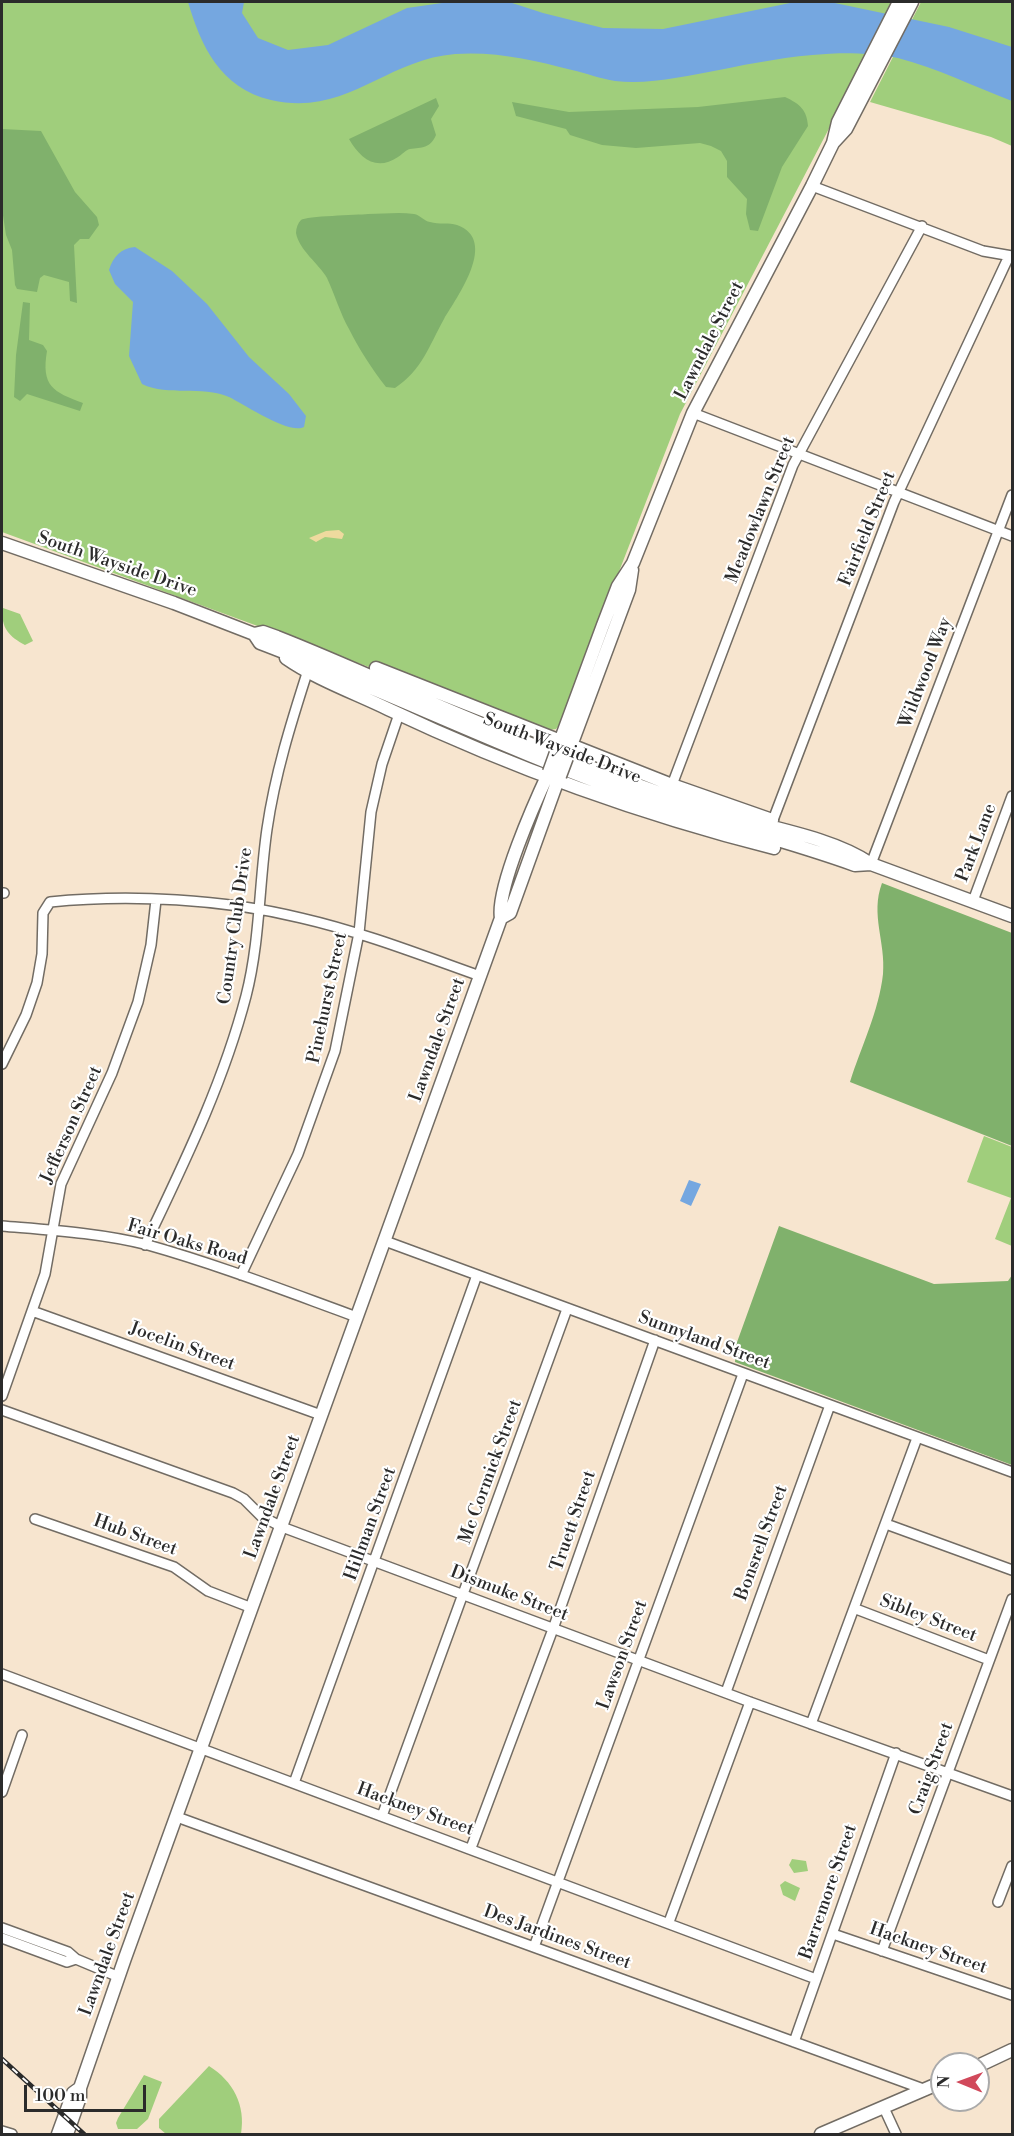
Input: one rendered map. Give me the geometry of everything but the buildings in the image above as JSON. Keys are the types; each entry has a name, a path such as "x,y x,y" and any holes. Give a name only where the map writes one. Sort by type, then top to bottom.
{"main road":[{"name":"Lawndale Street","path":"864,82 899,2"},
{"name":"Lawndale Street","path":"565,746 603,625 618,586 633,563 693,413 812,186 833,143 838,122 912,2"},
{"name":"South Wayside Drive","path":"2,543 174,603 254,634 263,632 277,637 377,677 481,724 600,770 824,848"},
{"name":"Lawndale Street","path":"67,2134 80,2097 80,2088 119,1977 501,918 499,908 513,885 565,746 615,630 629,590 633,563"},
{"path":"603,625 615,630"},
{"name":"South Wayside Drive","path":"254,634 260,643 375,689 470,733 627,794 721,825 858,855 871,864 1012,916"},
{"path":"277,637 336,652 565,746 672,786 773,820 824,848"},
{"path":"267,646 308,670 399,714 553,777 668,820 789,852 824,848"},
{"path":"990,2060 1012,2050"},
{"name":"Lawndale Street","path":"58,2134 73,2093 80,2088"},
{"path":"821,2134 930,2088"}],"street":[{"path":"812,186 983,251 1011,256"},
{"name":"Meadowlawn Street","path":"672,786 798,454 922,226"},
{"name":"Fairfield Street","path":"773,820 899,492 1011,256"},
{"path":"693,413 1012,536"},
{"name":"Wildwood Way","path":"871,864 1012,495"},
{"name":"Country Club Drive","path":"146,1245 224,1070 246,994 276,776 308,670"},
{"name":"Pinehurst Street","path":"241,1275 298,1154 335,1052 359,933 371,812 382,764 399,714"},
{"name":"Park Lane","path":"973,901 1012,796"},
{"path":"2,1064 26,1015 37,983 42,954 42,919 45,908 50,902 156,900 258,909 359,933 480,976"},
{"name":"Jefferson Street","path":"2,1396 45,1274 56,1207 66,1170 112,1073 134,1013 145,975 156,900"},
{"name":"Fair Oaks Road","path":"2,1226 146,1245 241,1275 357,1317"},
{"name":"Sunnyland Street","path":"385,1241 1012,1472"},
{"name":"Hillman Street","path":"294,1783 477,1275"},
{"name":"Mc Cormick Street","path":"382,1816 567,1309"},
{"name":"Jocelin Street","path":"32,1311 321,1415"},
{"name":"Truett Street","path":"471,1848 553,1629 655,1340"},
{"name":"Lawson Street","path":"534,1947 743,1374"},
{"name":"Bonsrell Street","path":"726,1692 830,1405"},
{"name":"Dismuke Street","path":"2,1410 233,1493 244,1499 261,1516 282,1527 464,1593 553,1629 750,1702 1012,1796"},
{"path":"812,1724 856,1609 917,1437"},
{"name":"Hub Street","path":"35,1519 174,1567 208,1591 252,1608"},
{"path":"886,1524 1012,1570"},
{"name":"Craig Street","path":"882,1951 1012,1599"},
{"name":"Sibley Street","path":"856,1609 989,1660"},
{"name":"Hackney Street","path":"2,1674 816,1979"},
{"path":"669,1922 750,1702"},
{"path":"2,1792 4,1778 22,1735"},
{"name":"Barremore Street","path":"794,2042 896,1753"},
{"name":"Des Jardines Street","path":"177,1817 926,2090"},
{"path":"998,1902 1012,1866"},
{"path":"2,1928 68,1952 76,1959 119,1977"},
{"name":"Hackney Street","path":"833,1934 1012,1995"},
{"path":"2,1938 67,1962 76,1959"},
{"path":"884,2108 896,2134"},
{"path":"2,2131 12,2134"}],"green space":[{"path":"2,2 895,2 680,414 560,724 556,729 543,731 2,532"},
{"path":"921,2 1012,2 1012,146 991,137 870,102"},
{"path":"785,97 802,108 808,126 782,167 758,231 750,230 746,214 747,199 727,177 727,161 721,151 700,143 636,148 602,145 570,135 566,129 516,116 512,102 569,112 698,107"},
{"path":"436,98 439,106 431,119 436,135 431,143 425,146 408,150 390,161 376,163 369,161 358,152 349,139"},
{"path":"2,129 41,131 75,192 97,217 99,225 89,239 80,239 74,245 77,303 70,301 69,282 44,275 40,278 37,292 17,289 15,285 12,250 6,235 2,209"},
{"path":"368,214 414,214 430,222 454,224 469,232 475,243 475,256 465,284 418,365 395,388 386,387 366,359 346,323 327,278 305,251 296,233 301,220"},
{"path":"23,302 30,303 29,340 43,345 47,351 46,372 51,386 64,395 83,403 80,411 27,394 20,401 14,397 16,355"},
{"path":"3,608 20,614 33,641 25,645 7,631 3,621"},
{"path":"882,883 1012,933 1012,1146 850,1082 874,1015 881,988 883,962 878,906"},
{"path":"984,1136 1012,1147 1012,1246 995,1239 1011,1198 967,1182"},
{"path":"779,1226 934,1284 1008,1281 1012,1275 1012,1465 735,1362 736,1345"},
{"path":"792,1859 806,1861 808,1871 794,1873 789,1865"},
{"path":"785,1881 800,1888 795,1901 783,1895 780,1885"},
{"path":"209,2066 225,2079 236,2095 241,2113 241,2134 166,2134 159,2128 159,2119"},
{"path":"144,2075 162,2082 148,2119 137,2129 118,2129 116,2123 118,2118"}],"sand":[{"path":"339,530 344,534 342,539 325,537 316,542 309,538 326,531"}],"water":[{"path":"188,2 244,2 242,13 258,38 288,50 328,45 407,8 449,2 509,2 603,28 663,29 795,2 830,2 949,27 1012,47 1012,101 913,62 872,54 843,53 785,58 641,82 610,80 514,57 455,54 430,58 407,66 365,86 322,101 298,103 271,100 238,86 215,63 199,34"},
{"path":"135,247 172,271 207,304 249,357 289,394 306,416 304,427 288,427 266,418 229,397 218,394 163,390 142,384 129,356 133,302 115,284 109,270 118,254"},
{"path":"689,1180 701,1184 691,1206 680,1201"}],"railway":[{"path":"2,2059 84,2134"}]}
